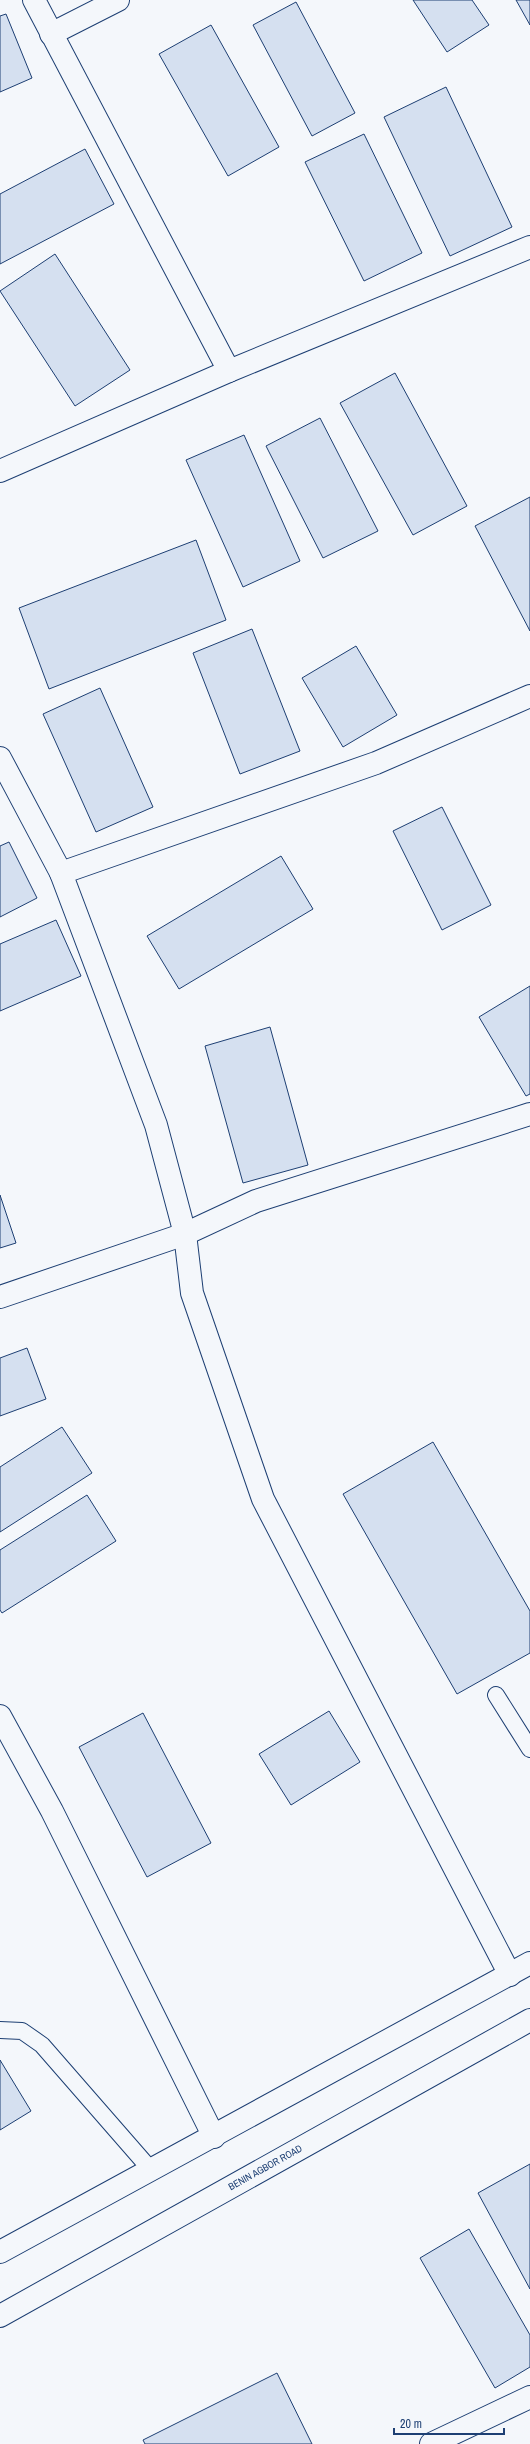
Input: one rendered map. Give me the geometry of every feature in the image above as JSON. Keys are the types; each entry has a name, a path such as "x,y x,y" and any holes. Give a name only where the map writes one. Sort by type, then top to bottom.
{"main road":[{"path":"34,0 229,371"},
{"path":"51,34 118,0"},
{"path":"0,471 229,371 530,247"},
{"path":"61,873 376,763 530,696"},
{"path":"0,758 61,873 156,1125 186,1234 192,1292 263,1499 510,1975"},
{"path":"0,1297 186,1234 256,1200 530,1114"},
{"path":"0,1716 52,1811 214,2137"},
{"path":"0,2252 150,2170 214,2137 530,1963"},
{"name":"BENIN AGBOR ROAD","path":"0,2316 530,2020"},
{"path":"430,2444 530,2397"}],"lane":[{"path":"496,1695 530,1749"},
{"path":"0,2030 22,2031 42,2045 150,2170"}],"building":[{"path":"413,0 472,0 489,25 447,52"},
{"path":"516,0 530,0 530,25"},
{"path":"296,2 355,113 312,136 253,25"},
{"path":"6,14 32,78 0,92 0,16"},
{"path":"211,25 279,147 228,176 159,54"},
{"path":"446,87 512,227 450,256 384,117"},
{"path":"364,134 422,253 364,281 305,162"},
{"path":"85,149 114,204 0,264 0,194"},
{"path":"55,254 130,370 75,406 0,291"},
{"path":"395,373 467,506 413,535 340,403"},
{"path":"320,418 378,531 323,558 266,446"},
{"path":"244,435 300,561 243,587 186,460"},
{"path":"530,497 530,631 475,526"},
{"path":"196,540 226,620 49,689 19,608"},
{"path":"252,629 300,751 240,774 193,653"},
{"path":"356,646 397,715 343,747 302,678"},
{"path":"100,688 153,807 96,832 43,714"},
{"path":"442,807 491,905 442,930 393,831"},
{"path":"9,842 37,898 0,917 0,846"},
{"path":"281,856 313,909 179,989 147,936"},
{"path":"56,920 81,976 0,1011 0,944"},
{"path":"530,986 530,1094 526,1096 479,1017"},
{"path":"270,1027 308,1165 243,1183 205,1046"},
{"path":"0,1195 16,1243 0,1248"},
{"path":"27,1348 46,1399 0,1416 0,1358"},
{"path":"62,1427 92,1473 0,1532 0,1467"},
{"path":"433,1442 530,1611 530,1653 457,1694 343,1494"},
{"path":"87,1495 116,1541 2,1613 0,1610 0,1550"},
{"path":"329,1711 360,1762 291,1805 259,1754"},
{"path":"143,1713 211,1843 147,1877 79,1747"},
{"path":"0,2060 31,2111 0,2130"},
{"path":"530,2164 530,2289 478,2193"},
{"path":"469,2229 530,2335 530,2367 495,2388 420,2258"},
{"path":"277,2373 312,2444 145,2444 143,2440"}]}
